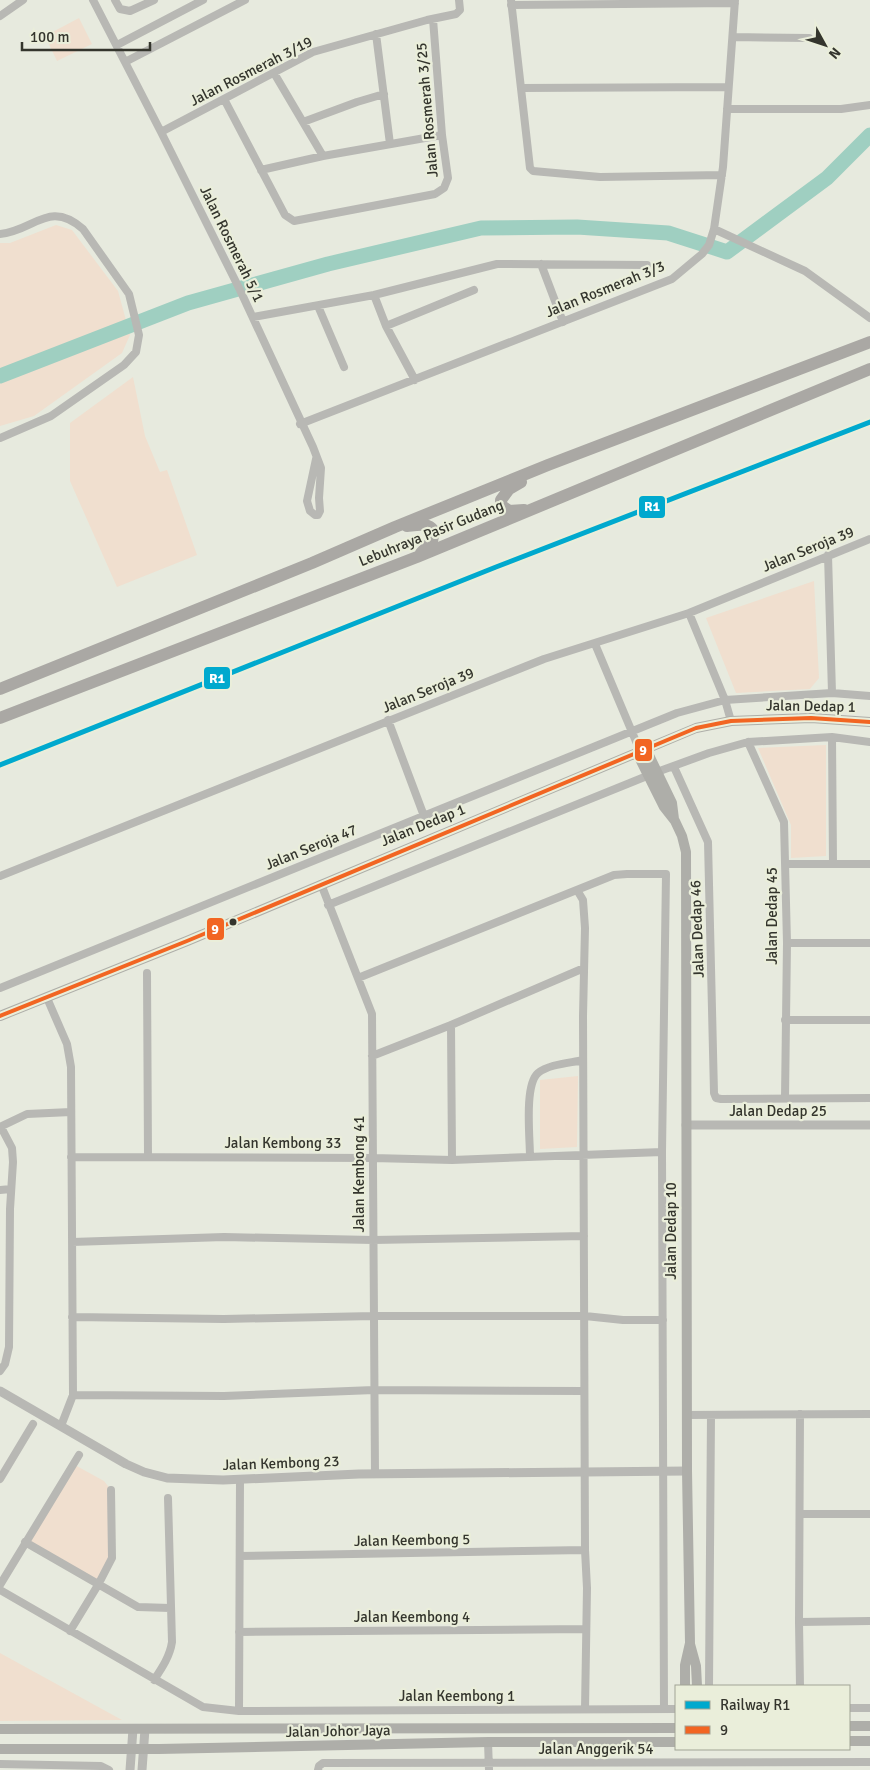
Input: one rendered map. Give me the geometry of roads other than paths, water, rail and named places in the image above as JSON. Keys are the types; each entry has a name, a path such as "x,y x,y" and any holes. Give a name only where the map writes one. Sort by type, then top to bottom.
{"highway":[{"name":"Lebuhraya Pasir Gudang","path":"0,690 312,563 548,464 870,342"},
{"name":"Lebuhraya Pasir Gudang","path":"0,718 417,557 870,369"},
{"path":"536,508 509,511 501,504 501,500 509,489 548,464"},
{"path":"395,527 426,525 434,531 432,541 417,557"}],"main road":[{"name":"Jalan Dedap 1","path":"0,1016 187,941 696,728 731,721 811,718 870,722"},
{"name":"Jalan Dedap 10","path":"641,751 652,774 672,803 675,821 682,836 686,852 687,1471 690,1643 696,1666 697,1685"},
{"name":"Jalan Dedap 10","path":"685,1685 685,1665 690,1643"},
{"path":"850,1726 870,1726"},
{"name":"Jalan Johor Jaya","path":"0,1729 675,1728"},
{"path":"850,1741 870,1741"},
{"name":"Jalan Johor Jaya","path":"0,1748 143,1750 488,1742 675,1742"}],"street":[{"path":"6,0 12,8"},
{"path":"0,16 23,0"},
{"name":"Jalan Rosmerah 5/1","path":"93,0 162,132 240,290 300,424 313,447 321,468 320,510 318,515 310,511 307,501 316,459"},
{"path":"116,0 120,9 130,12 154,0"},
{"path":"117,45 203,0"},
{"path":"125,62 245,0"},
{"name":"Jalan Rosmerah 3/19","path":"162,132 313,52 456,14 460,10 459,0"},
{"path":"722,176 600,177 533,171 530,168 511,2 735,1"},
{"name":"Jalan Rosmerah 3/3","path":"300,424 672,279 702,254 709,245 714,229 722,176 735,1"},
{"name":"Jalan Rosmerah 3/25","path":"261,170 285,215 299,221 440,192 447,184 448,178 442,135 433,19"},
{"path":"376,34 390,144"},
{"path":"733,37 809,38"},
{"path":"274,72 323,156"},
{"path":"521,88 728,87"},
{"path":"303,122 384,94"},
{"path":"224,99 261,170 323,156 442,135"},
{"path":"727,109 840,109 870,105"},
{"path":"0,234 54,216 64,217 75,222 83,229 128,294 139,335 136,352 124,365 51,416 0,438"},
{"path":"714,229 805,271 870,318"},
{"path":"253,317 374,294 497,264 647,265"},
{"path":"541,264 563,322"},
{"path":"386,326 474,290"},
{"path":"374,294 386,326 415,380"},
{"path":"318,306 344,368"},
{"name":"Jalan Seroja 39","path":"0,876 544,658 595,644 689,613 870,539"},
{"path":"828,555 832,693"},
{"path":"689,613 725,700 731,721"},
{"path":"595,644 641,751"},
{"name":"Jalan Seroja 47","path":"0,988 677,713 725,700 832,693 870,696"},
{"path":"388,720 424,816"},
{"path":"832,737 832,864"},
{"path":"328,905 652,774 748,742 832,737 870,742"},
{"name":"Jalan Dedap 45","path":"748,742 784,822 787,942 785,1098"},
{"name":"Jalan Dedap 46","path":"674,767 708,842 714,1093 716,1098 721,1099 785,1098"},
{"path":"786,864 870,864"},
{"path":"358,978 474,933 614,875 666,874 662,1152 664,1709"},
{"name":"Jalan Kembong 41","path":"321,884 372,1014 374,1474"},
{"path":"577,890 583,900 585,928 583,1060 584,1471 587,1588 585,1709"},
{"path":"787,942 870,942"},
{"path":"372,1056 584,968"},
{"path":"147,973 148,1156"},
{"path":"47,998 70,1054 73,1395 61,1426"},
{"path":"785,1020 870,1020"},
{"path":"450,1025 452,1160"},
{"path":"530,1157 530,1092 533,1079 538,1073 547,1068 583,1060"},
{"path":"785,1098 870,1098"},
{"path":"0,1371 5,1364 9,1347 13,1162 12,1148 0,1127 27,1114 71,1112"},
{"name":"Jalan Dedap 25","path":"686,1125 870,1125"},
{"name":"Jalan Kembong 33","path":"71,1157 148,1156 452,1160 662,1152"},
{"path":"0,1190 12,1189"},
{"path":"72,1242 224,1237 373,1240 584,1236"},
{"path":"72,1317 224,1319 374,1316 585,1316 623,1320 663,1320"},
{"path":"0,1324 8,1329"},
{"path":"73,1395 224,1396 374,1390 584,1391"},
{"name":"Jalan Kembong 23","path":"0,1391 126,1464 144,1472 167,1478 240,1479 374,1474 687,1471"},
{"path":"800,1414 800,1685"},
{"path":"687,1415 870,1414"},
{"path":"709,1685 712,1415"},
{"path":"0,1479 33,1424"},
{"path":"0,1585 79,1455"},
{"path":"239,1711 240,1479"},
{"path":"70,1631 112,1558 112,1490"},
{"path":"154,1680 171,1650 172,1642 168,1498"},
{"path":"800,1514 870,1514"},
{"path":"26,1542 138,1607 170,1608"},
{"name":"Jalan Keembong 5","path":"240,1556 585,1550"},
{"name":"Jalan Keembong 1","path":"0,1590 154,1680 203,1706 239,1711 675,1709"},
{"path":"799,1622 870,1621"},
{"name":"Jalan Keembong 4","path":"239,1632 585,1629"},
{"path":"850,1708 870,1708"},
{"path":"130,1770 133,1728"},
{"path":"142,1770 145,1728"},
{"path":"488,1742 489,1766"},
{"name":"Jalan Anggerik 54","path":"320,1767 786,1766 870,1762"},
{"path":"0,1764 101,1766 109,1770"}],"waterway":[{"path":"0,376 188,303 328,264 481,228 577,227 668,233 727,252 827,178 870,135"}],"rail line":[{"name":"R1","path":"0,765 496,567 870,422"}]}
